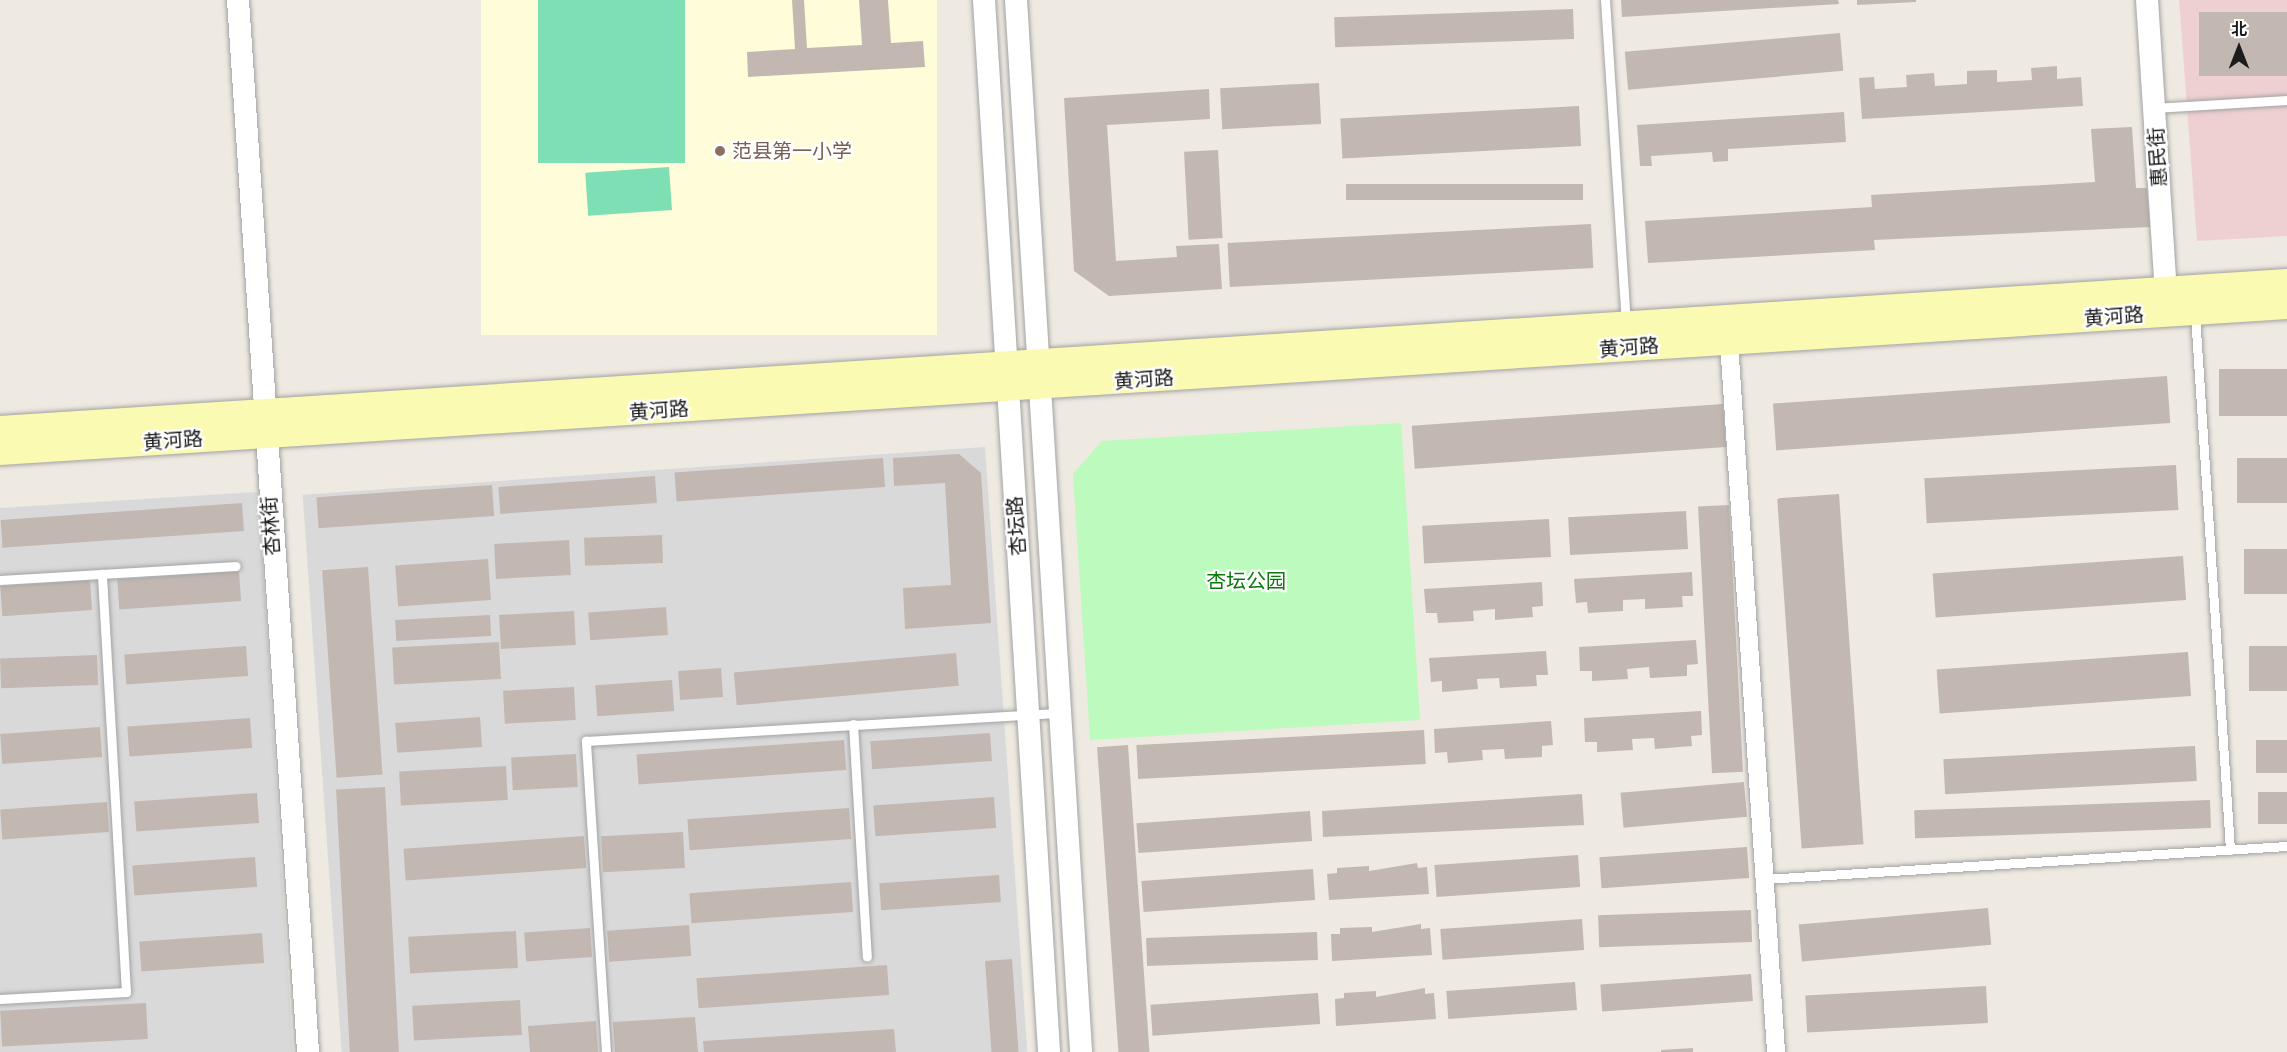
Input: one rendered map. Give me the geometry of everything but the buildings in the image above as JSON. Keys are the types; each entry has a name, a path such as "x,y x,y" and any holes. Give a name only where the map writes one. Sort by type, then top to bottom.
{"main road":[{"name":"黄河路","path":"0,452 264,424 1039,375 1729,342 2167,302 2287,282"},
{"name":"黄河路","path":"1039,375 1626,325 2167,302 2195,312 2287,306"},
{"name":"黄河路","path":"0,429 264,424"}],"street":[{"name":"杏林街","path":"238,0 264,424 308,1052"},
{"name":"杏坛路","path":"984,0 1049,1052"},
{"name":"杏坛路","path":"1016,0 1081,1052"},
{"name":"惠民街","path":"2147,0 2167,302"},
{"path":"1729,342 1776,1052"}],"lane":[{"path":"1605,0 1626,325"},
{"path":"2154,108 2287,100"},
{"path":"2195,312 2230,849"},
{"path":"0,580 236,566"},
{"path":"0,999 126,992 102,574"},
{"path":"606,1052 586,741 1060,713"},
{"path":"853,724 867,957"},
{"path":"1765,879 2287,846"}],"shaded area":[{"name":"范县第一小学","path":"481,0 937,0 937,335 481,335"},
{"path":"2179,0 2287,0 2287,236 2197,241"},
{"path":"985,447 1027,1052 342,1052 303,495"},
{"path":"258,492 293,1052 0,1052 0,508"}],"green space":[{"path":"538,0 685,0 685,163 538,163"},
{"path":"669,167 672,210 588,216 585,173"},
{"name":"杏坛公园","path":"1401,423 1420,720 1090,740 1073,474 1102,441"}],"place":[{"name":"范县第一小学","path":"720,151"}]}
